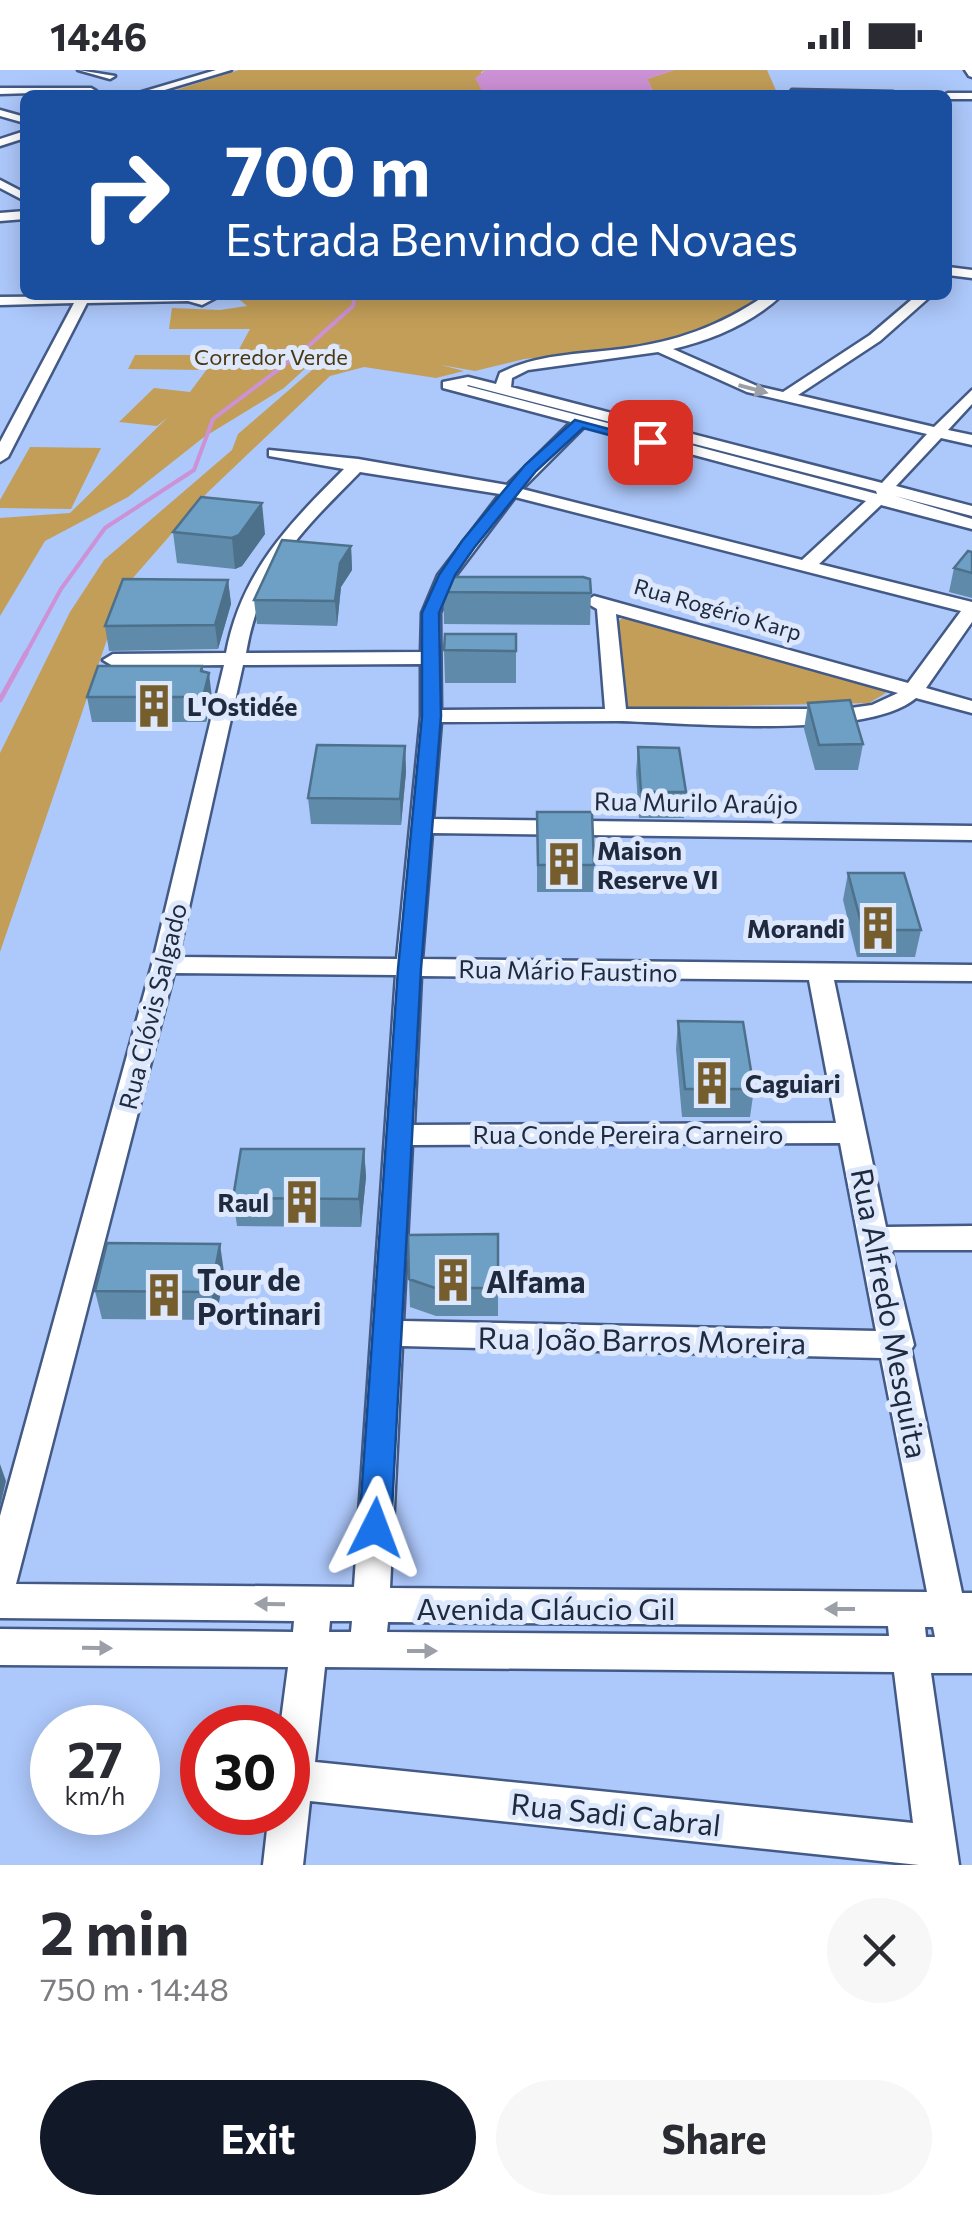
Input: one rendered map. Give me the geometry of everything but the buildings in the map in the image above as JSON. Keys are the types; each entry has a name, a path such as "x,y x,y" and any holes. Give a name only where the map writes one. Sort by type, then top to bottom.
{"street":[{"path":"83,70 110,76"},
{"path":"155,90 224,70"},
{"path":"786,80 790,90"},
{"path":"884,82 888,90"},
{"path":"0,457 4,440 82,300"},
{"path":"503,389 505,376 524,366 664,350 739,319 767,300"},
{"path":"785,397 875,338 919,300"},
{"path":"664,350 732,383 972,440"},
{"path":"972,511 875,494 580,423 448,384 463,380 503,389 875,494 972,524"},
{"path":"806,566 972,396"},
{"path":"368,1651 385,1332 420,826 432,716 430,613 511,491 580,423"},
{"path":"276,453 511,491 972,608 914,689 894,705 867,713 432,716"},
{"name":"Rua Clóvis Salgado","path":"0,1581 164,964 235,659 242,610 265,565 358,464"},
{"name":"Rua Rogério Karp","path":"574,597 972,707"},
{"path":"606,604 616,716"},
{"path":"113,660 430,658"},
{"name":"Rua Murilo Araújo","path":"420,826 972,833"},
{"name":"Rua Mário Faustino","path":"164,964 972,973"},
{"name":"Rua Alfredo Mesquita","path":"820,973 898,1345 961,1610 965,1655"},
{"name":"Rua Conde Pereira Carneiro","path":"401,1135 854,1133"},
{"path":"876,1239 972,1238"},
{"name":"Rua João Barros Moreira","path":"385,1332 898,1345"},
{"name":"Avenida Gláucio Gil","path":"0,1601 961,1610"},
{"path":"304,1705 314,1605"},
{"path":"904,1609 938,1856"},
{"name":"Avenida Gláucio Gil","path":"0,1648 965,1655"},
{"name":"Rua Sadi Cabral","path":"310,1782 938,1856"},
{"path":"283,1865 287,1835"}],"green space":[{"path":"239,70 486,70 481,72 483,90 176,90"},
{"path":"674,70 767,70 776,90 652,90 647,79"},
{"name":"Corredor Verde","path":"240,300 756,300 745,309 658,347 524,359 475,371 441,365 464,371 436,378 364,367 330,376 208,492 125,587 0,952 0,753 70,612 104,560 232,450 238,434 341,345 333,343 284,388 204,437 128,497 45,541 0,616 0,518 70,513 168,417 157,426 119,422 154,388 190,392 219,353 237,353 250,329 169,329 172,308 220,310 247,306"},
{"path":"135,355 210,355 204,370 128,369"},
{"path":"30,447 101,448 71,509 0,508 0,500"},
{"path":"624,616 881,686 886,693 869,703 627,708 618,622"}],"shaded area":[{"path":"486,70 674,70 647,79 652,90 481,90 475,78"}],"waterway":[{"path":"25,655 61,589 105,528 194,470 213,419 304,350 353,306 354,300"},
{"path":"0,700 26,653"}],"place":[{"name":"L'Ostidée","path":"154,706"},
{"name":"Maison Reserve VI","path":"564,864"},
{"name":"Morandi","path":"878,928"},
{"name":"Caguiari","path":"712,1083"},
{"name":"Raul","path":"302,1202"},
{"name":"Alfama","path":"453,1280"},
{"name":"Tour de Portinari","path":"164,1295"}],"route":[{"path":"375,1528 420,826 432,716 430,613 447,575 468,544 530,468 580,423 650,442"}]}
